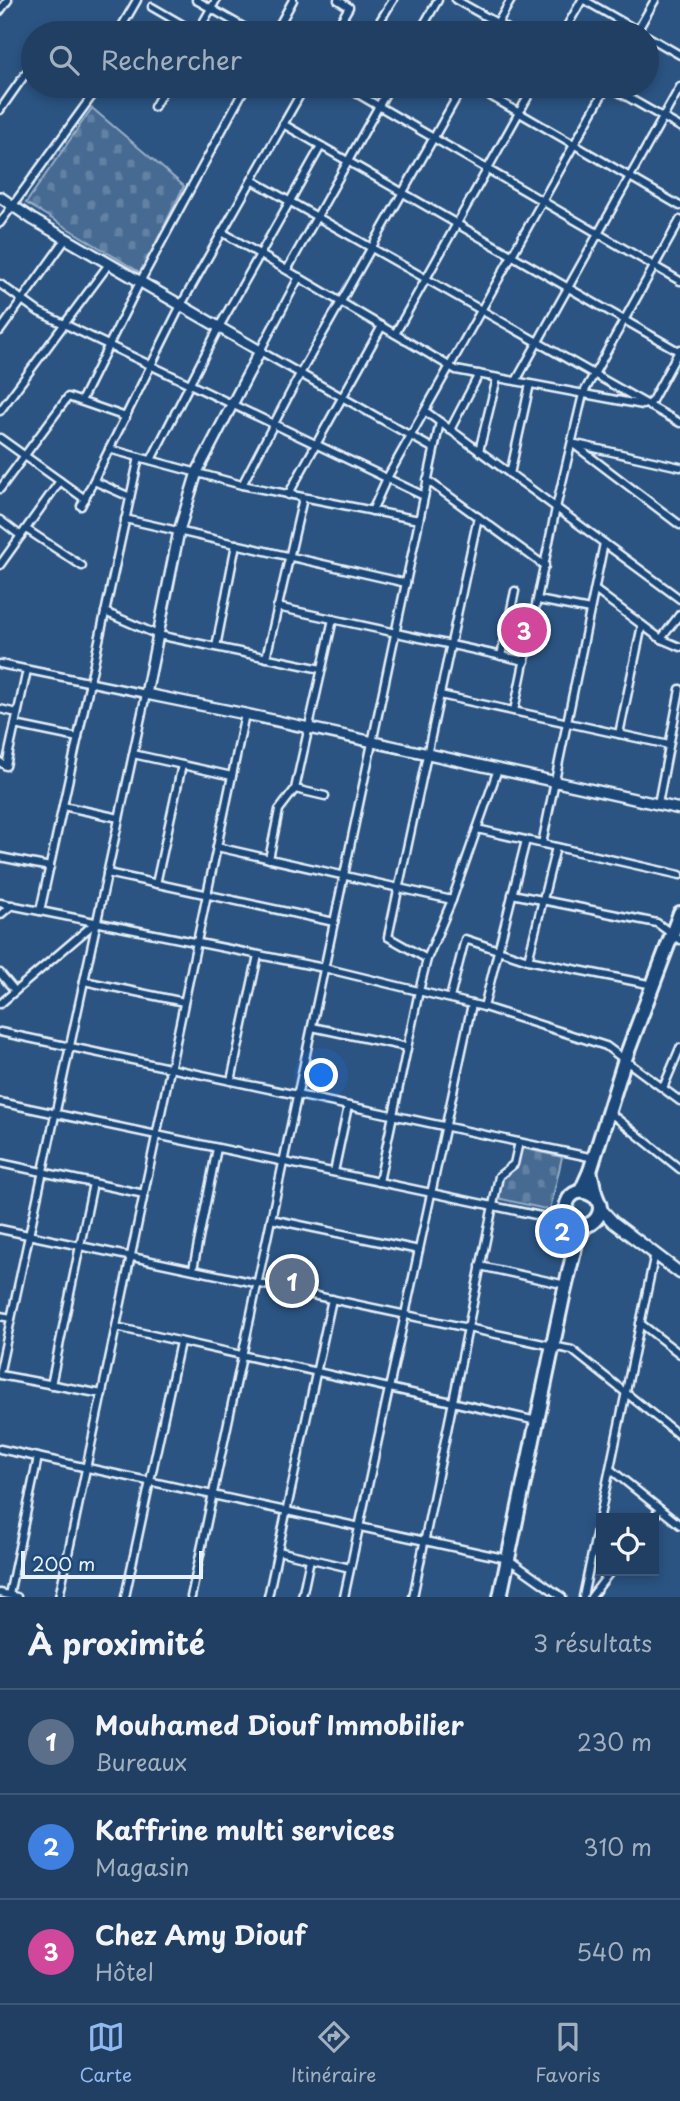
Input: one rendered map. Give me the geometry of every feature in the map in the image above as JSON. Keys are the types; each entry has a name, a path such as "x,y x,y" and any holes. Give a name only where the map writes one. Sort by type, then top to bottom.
{"highway":[{"path":"581,1191 625,1059 653,985 676,937 680,914"},
{"path":"592,1164 598,1202"},
{"path":"580,1221 566,1210 568,1200 581,1191 598,1202"},
{"path":"500,1597 580,1221 598,1202"}],"main road":[{"path":"0,197 66,239 260,351 197,472 179,531 146,694 680,809"},
{"path":"598,1202 613,1222 680,1273"},
{"path":"580,1221 613,1222"}],"street":[{"path":"0,11 8,0"},
{"path":"125,21 137,0"},
{"path":"196,0 233,21"},
{"path":"204,21 216,0"},
{"path":"282,21 293,0"},
{"path":"338,0 349,7 341,21"},
{"path":"380,21 393,0"},
{"path":"426,21 438,0"},
{"path":"456,0 494,21"},
{"path":"499,21 511,0"},
{"path":"570,21 583,0 620,21"},
{"path":"644,21 655,0"},
{"path":"152,7 176,21"},
{"path":"659,43 680,55"},
{"path":"0,110 21,80"},
{"path":"516,381 680,87"},
{"path":"0,223 90,98"},
{"path":"154,107 159,98"},
{"path":"81,401 140,282 240,98"},
{"path":"0,438 60,481 83,503 181,305 297,98"},
{"path":"365,98 680,281"},
{"path":"287,270 383,98"},
{"path":"242,485 300,374 456,98"},
{"path":"494,98 680,206"},
{"path":"395,334 527,98"},
{"path":"372,511 387,478 600,98"},
{"path":"629,98 680,127"},
{"path":"283,124 680,351 649,406"},
{"path":"151,460 219,327 321,146"},
{"path":"252,180 680,423"},
{"path":"514,711 556,508 583,394 680,220"},
{"path":"222,232 456,370 649,406"},
{"path":"0,331 66,239"},
{"path":"0,411 109,264"},
{"path":"299,277 260,351 434,449"},
{"path":"0,284 39,312 424,496"},
{"path":"288,495 382,326"},
{"path":"450,429 479,374"},
{"path":"479,451 496,377"},
{"path":"510,474 530,384"},
{"path":"0,489 68,397 126,416"},
{"path":"425,411 680,599"},
{"path":"191,1597 440,422"},
{"path":"572,443 680,467"},
{"path":"572,443 680,525"},
{"path":"109,449 242,485 419,520"},
{"path":"40,911 139,457"},
{"path":"427,480 545,566"},
{"path":"0,565 60,481"},
{"path":"94,481 130,497"},
{"path":"266,657 303,498"},
{"path":"427,960 388,937 478,517"},
{"path":"125,519 406,583"},
{"path":"0,520 82,566"},
{"path":"542,844 604,543"},
{"path":"216,647 236,544"},
{"path":"595,590 661,639 680,647"},
{"path":"501,656 515,591"},
{"path":"538,600 590,610"},
{"path":"277,607 525,661"},
{"path":"105,612 158,635 321,669"},
{"path":"661,639 680,614"},
{"path":"270,859 279,810 295,789 333,620"},
{"path":"619,734 642,625"},
{"path":"0,664 146,694 0,1370"},
{"path":"0,762 6,766 27,670"},
{"path":"658,804 680,689"},
{"path":"440,695 669,745"},
{"path":"0,709 18,713"},
{"path":"59,1597 245,714"},
{"path":"15,725 78,738"},
{"path":"133,754 232,776"},
{"path":"156,884 182,765"},
{"path":"379,1182 427,960 452,900 498,769"},
{"path":"295,789 325,796"},
{"path":"63,806 119,818"},
{"path":"477,829 680,875"},
{"path":"484,1007 526,840"},
{"path":"217,847 452,900"},
{"path":"528,960 556,847"},
{"path":"0,857 50,867"},
{"path":"107,873 334,922"},
{"path":"512,894 657,923 676,937"},
{"path":"0,903 324,968 484,1007 606,1046 680,1101"},
{"path":"0,915 12,905"},
{"path":"0,1004 96,922"},
{"path":"450,998 465,939 528,960 653,985"},
{"path":"231,1081 258,955"},
{"path":"0,973 15,991"},
{"path":"84,981 184,1002"},
{"path":"344,1597 472,1004"},
{"path":"312,1027 407,1046"},
{"path":"0,1032 519,1142 592,1164"},
{"path":"663,1088 680,1048"},
{"path":"0,1102 550,1218 580,1221"},
{"path":"334,1172 348,1106"},
{"path":"609,1112 680,1169"},
{"path":"413,1597 492,1206 499,1176 514,1164 519,1142"},
{"path":"192,1269 217,1147"},
{"path":"0,1163 144,1194"},
{"path":"51,1385 93,1183"},
{"path":"271,1219 419,1250"},
{"path":"0,1229 572,1350 680,1436"},
{"path":"583,1597 655,1253"},
{"path":"480,1266 566,1285"},
{"path":"268,1597 332,1299"},
{"path":"0,1315 11,1318"},
{"path":"640,1323 680,1354"},
{"path":"116,1327 537,1421"},
{"path":"125,1597 180,1342"},
{"path":"0,1375 102,1394"},
{"path":"0,1449 508,1559 562,1597"},
{"path":"9,1595 37,1457"},
{"path":"610,1469 680,1525"},
{"path":"657,1513 660,1509"},
{"path":"278,1551 350,1568"},
{"path":"302,1597 310,1559"},
{"path":"591,1597 607,1576"},
{"path":"0,1593 17,1597"}],"green space":[{"path":"92,108 184,186 141,273 26,203"},
{"path":"522,1148 562,1157 550,1210 497,1198 501,1178 517,1167"}],"place":[{"name":"Chez Amy Diouf","path":"524,630"},
{"name":"Kaffrine multi services","path":"562,1231"},
{"name":"Mouhamed Diouf Immobilier","path":"292,1281"}]}
